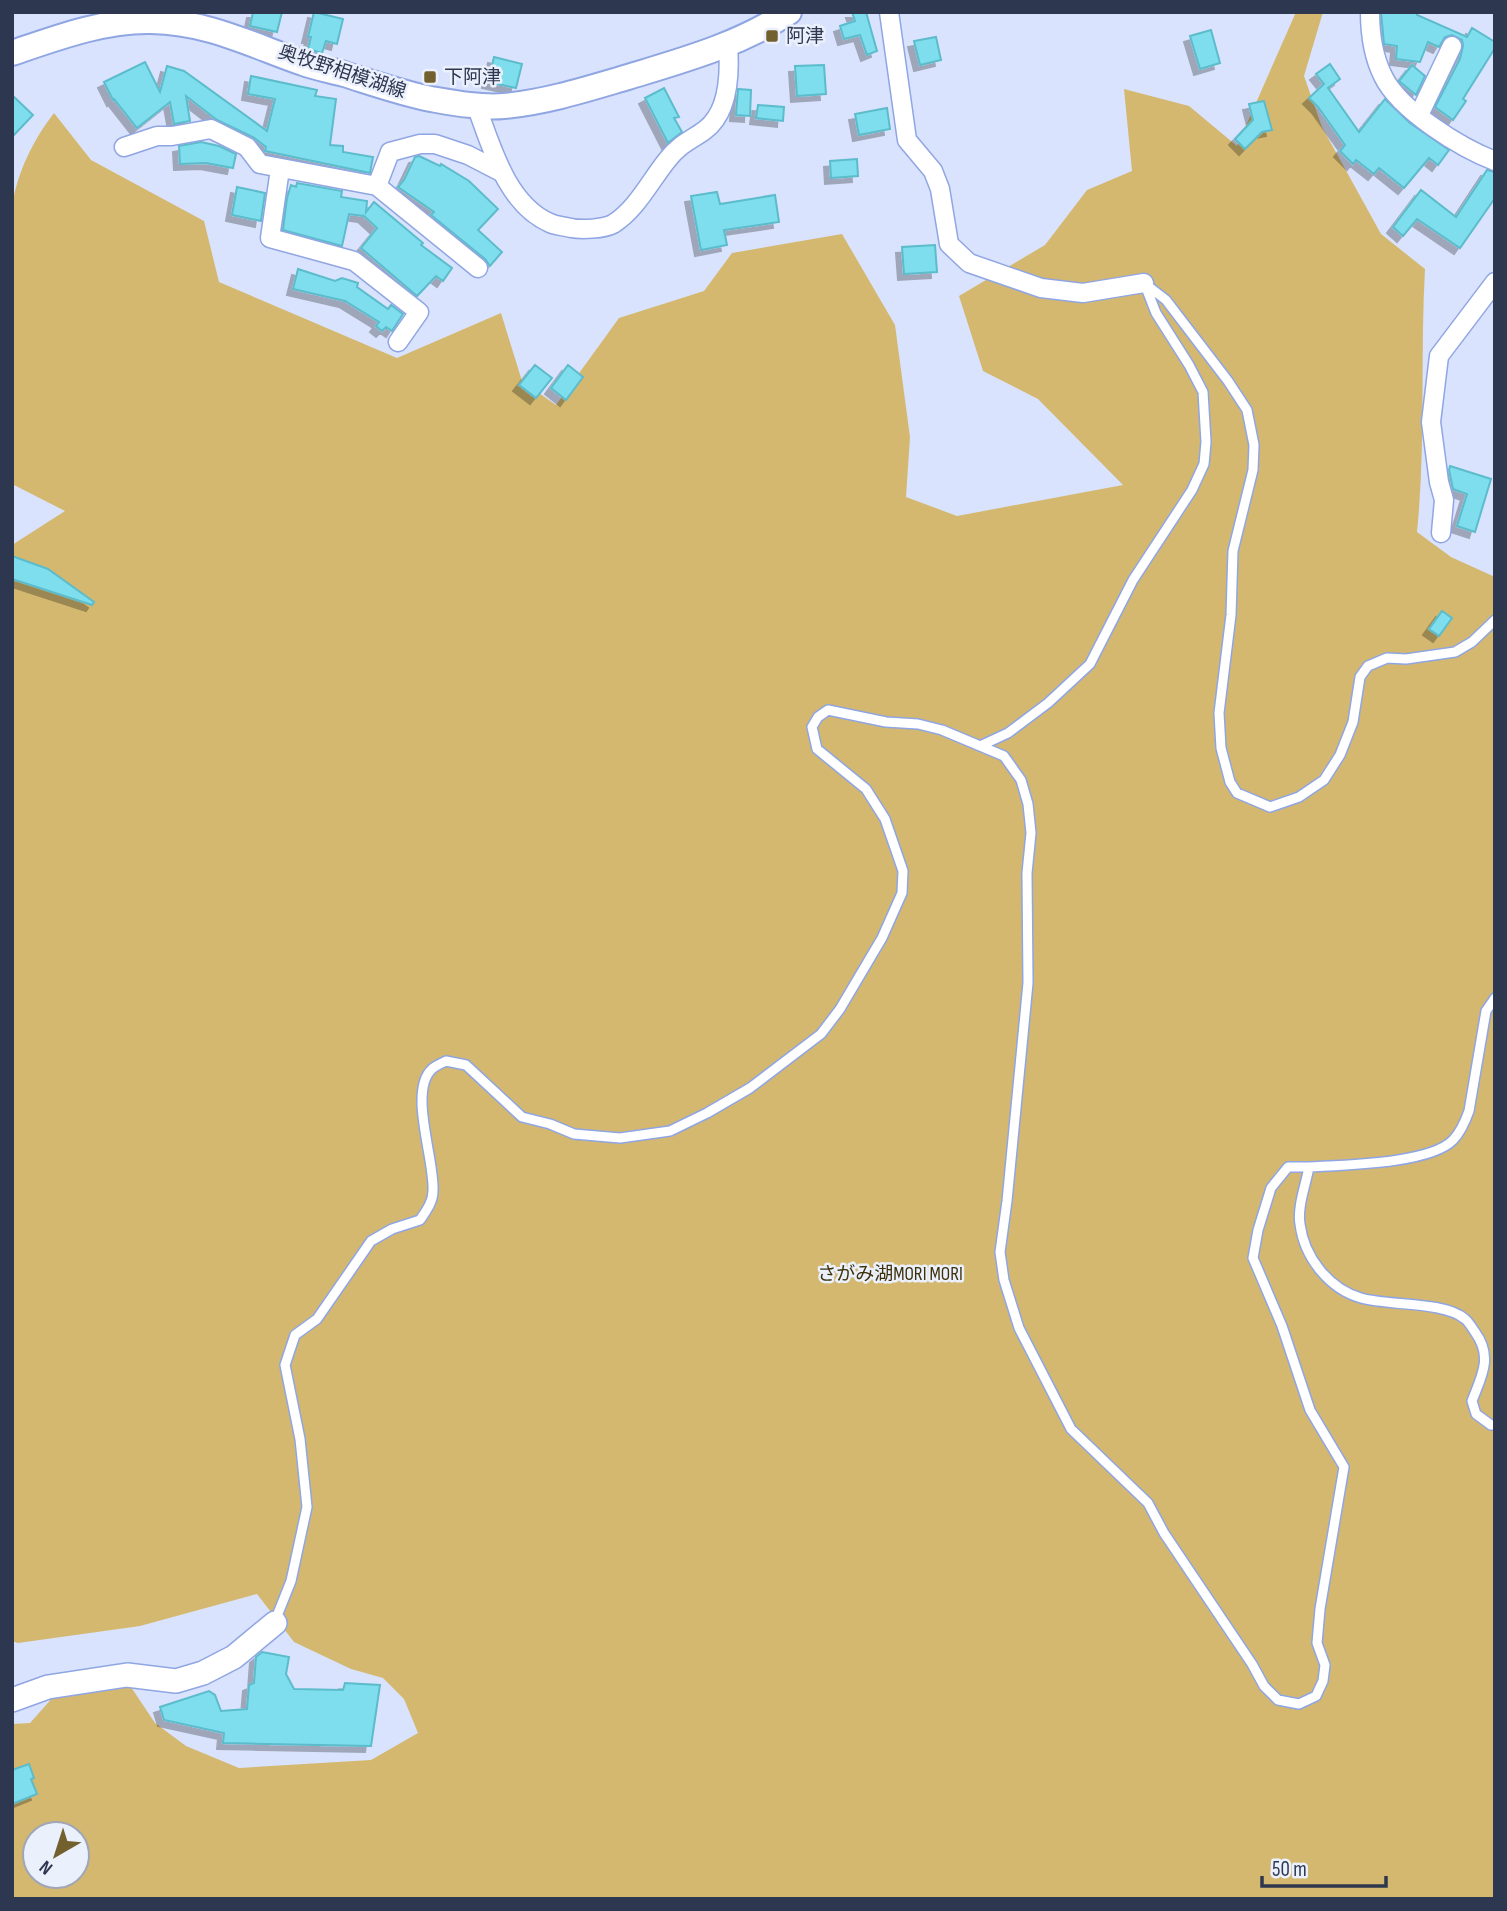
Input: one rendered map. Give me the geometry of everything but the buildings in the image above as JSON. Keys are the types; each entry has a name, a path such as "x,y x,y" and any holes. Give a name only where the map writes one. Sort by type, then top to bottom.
{"main road":[{"name":"奥牧野相模湖線","path":"12,52 116,24 151,21 177,23 225,33 304,64 402,93 501,106 549,100 728,46 789,12"}],"street":[{"path":"889,12 907,140 933,171 940,189 948,244 968,263 1041,288 1083,293 1144,283"},
{"path":"1370,12 1374,52 1383,78 1403,103 1482,156 1495,161"},
{"path":"476,104 500,172 527,208 550,223 579,229 611,225 640,197 685,141 706,129 721,110 729,69 728,46"},
{"path":"1419,115 1452,46"},
{"path":"124,147 157,136 211,129 247,146 260,164 377,186 478,268"},
{"path":"377,186 390,152 419,144 452,148 500,172"},
{"path":"280,169 270,238 354,261 419,312 398,342"},
{"path":"1441,533 1444,500 1431,422 1439,356 1495,282"},
{"path":"12,1700 48,1688 128,1675 177,1681 203,1673 234,1657 275,1623"}],"lane":[{"path":"1144,283 1166,300 1228,381 1247,410 1254,445 1253,470 1233,551 1231,615 1219,713 1221,748 1230,782 1237,793 1270,807 1299,797 1324,780 1340,755 1353,722 1360,677 1368,666 1387,658 1406,659 1455,652 1472,642 1495,620"},
{"path":"980,746 1008,733 1048,703 1090,664 1133,580 1192,490 1204,464 1206,442 1203,392 1156,313 1144,283"},
{"path":"275,1623 290,1581 307,1507 300,1439 285,1365 295,1335 317,1319 356,1265 363,1249 392,1229 420,1220 430,1205 433,1192 421,1094 431,1070 446,1061 466,1066 522,1117 574,1134 620,1138 670,1131 750,1087 821,1034 840,1009 882,938 902,893 903,871 885,819 866,789 817,749 812,727 818,717 828,710 942,730 1004,756 1021,780 1028,804 1031,833 1027,873 1028,983 1000,1252 1004,1280 1019,1328 1072,1429 1148,1503 1164,1533 1264,1686 1278,1700 1299,1704 1316,1696 1324,1681 1325,1665 1317,1643 1320,1609 1344,1467 1310,1410 1282,1326 1253,1258 1258,1230 1271,1188 1288,1167 1378,1163 1425,1154 1451,1142 1464,1125 1469,1111 1486,1011 1495,998"},
{"path":"1309,1167 1299,1222 1304,1243 1322,1274 1342,1290 1361,1298 1442,1309 1464,1318 1481,1340 1486,1356 1472,1401 1476,1414 1495,1425"}],"green space":[{"name":"さがみ湖MORI MORI","path":"1296,12 1323,12 1304,76 1322,127 1381,234 1425,269 1417,532 1451,557 1495,577 1495,1899 12,1899 12,1724 30,1723 55,1695 129,1684 155,1723 186,1746 239,1768 371,1760 418,1733 404,1699 383,1678 351,1669 294,1642 257,1594 140,1626 18,1643 12,1641 12,545 65,511 12,484 12,207 22,169 46,123 54,113 91,160 204,221 219,282 397,358 501,313 522,381 556,405 619,318 704,291 732,253 842,234 895,325 910,437 906,497 957,516 1123,485 1038,399 983,371 959,296 1045,245 1087,190 1132,171 1124,89 1189,106 1237,146"}],"place":[{"name":"阿津","path":"772,36"},
{"name":"下阿津","path":"430,77"}]}
